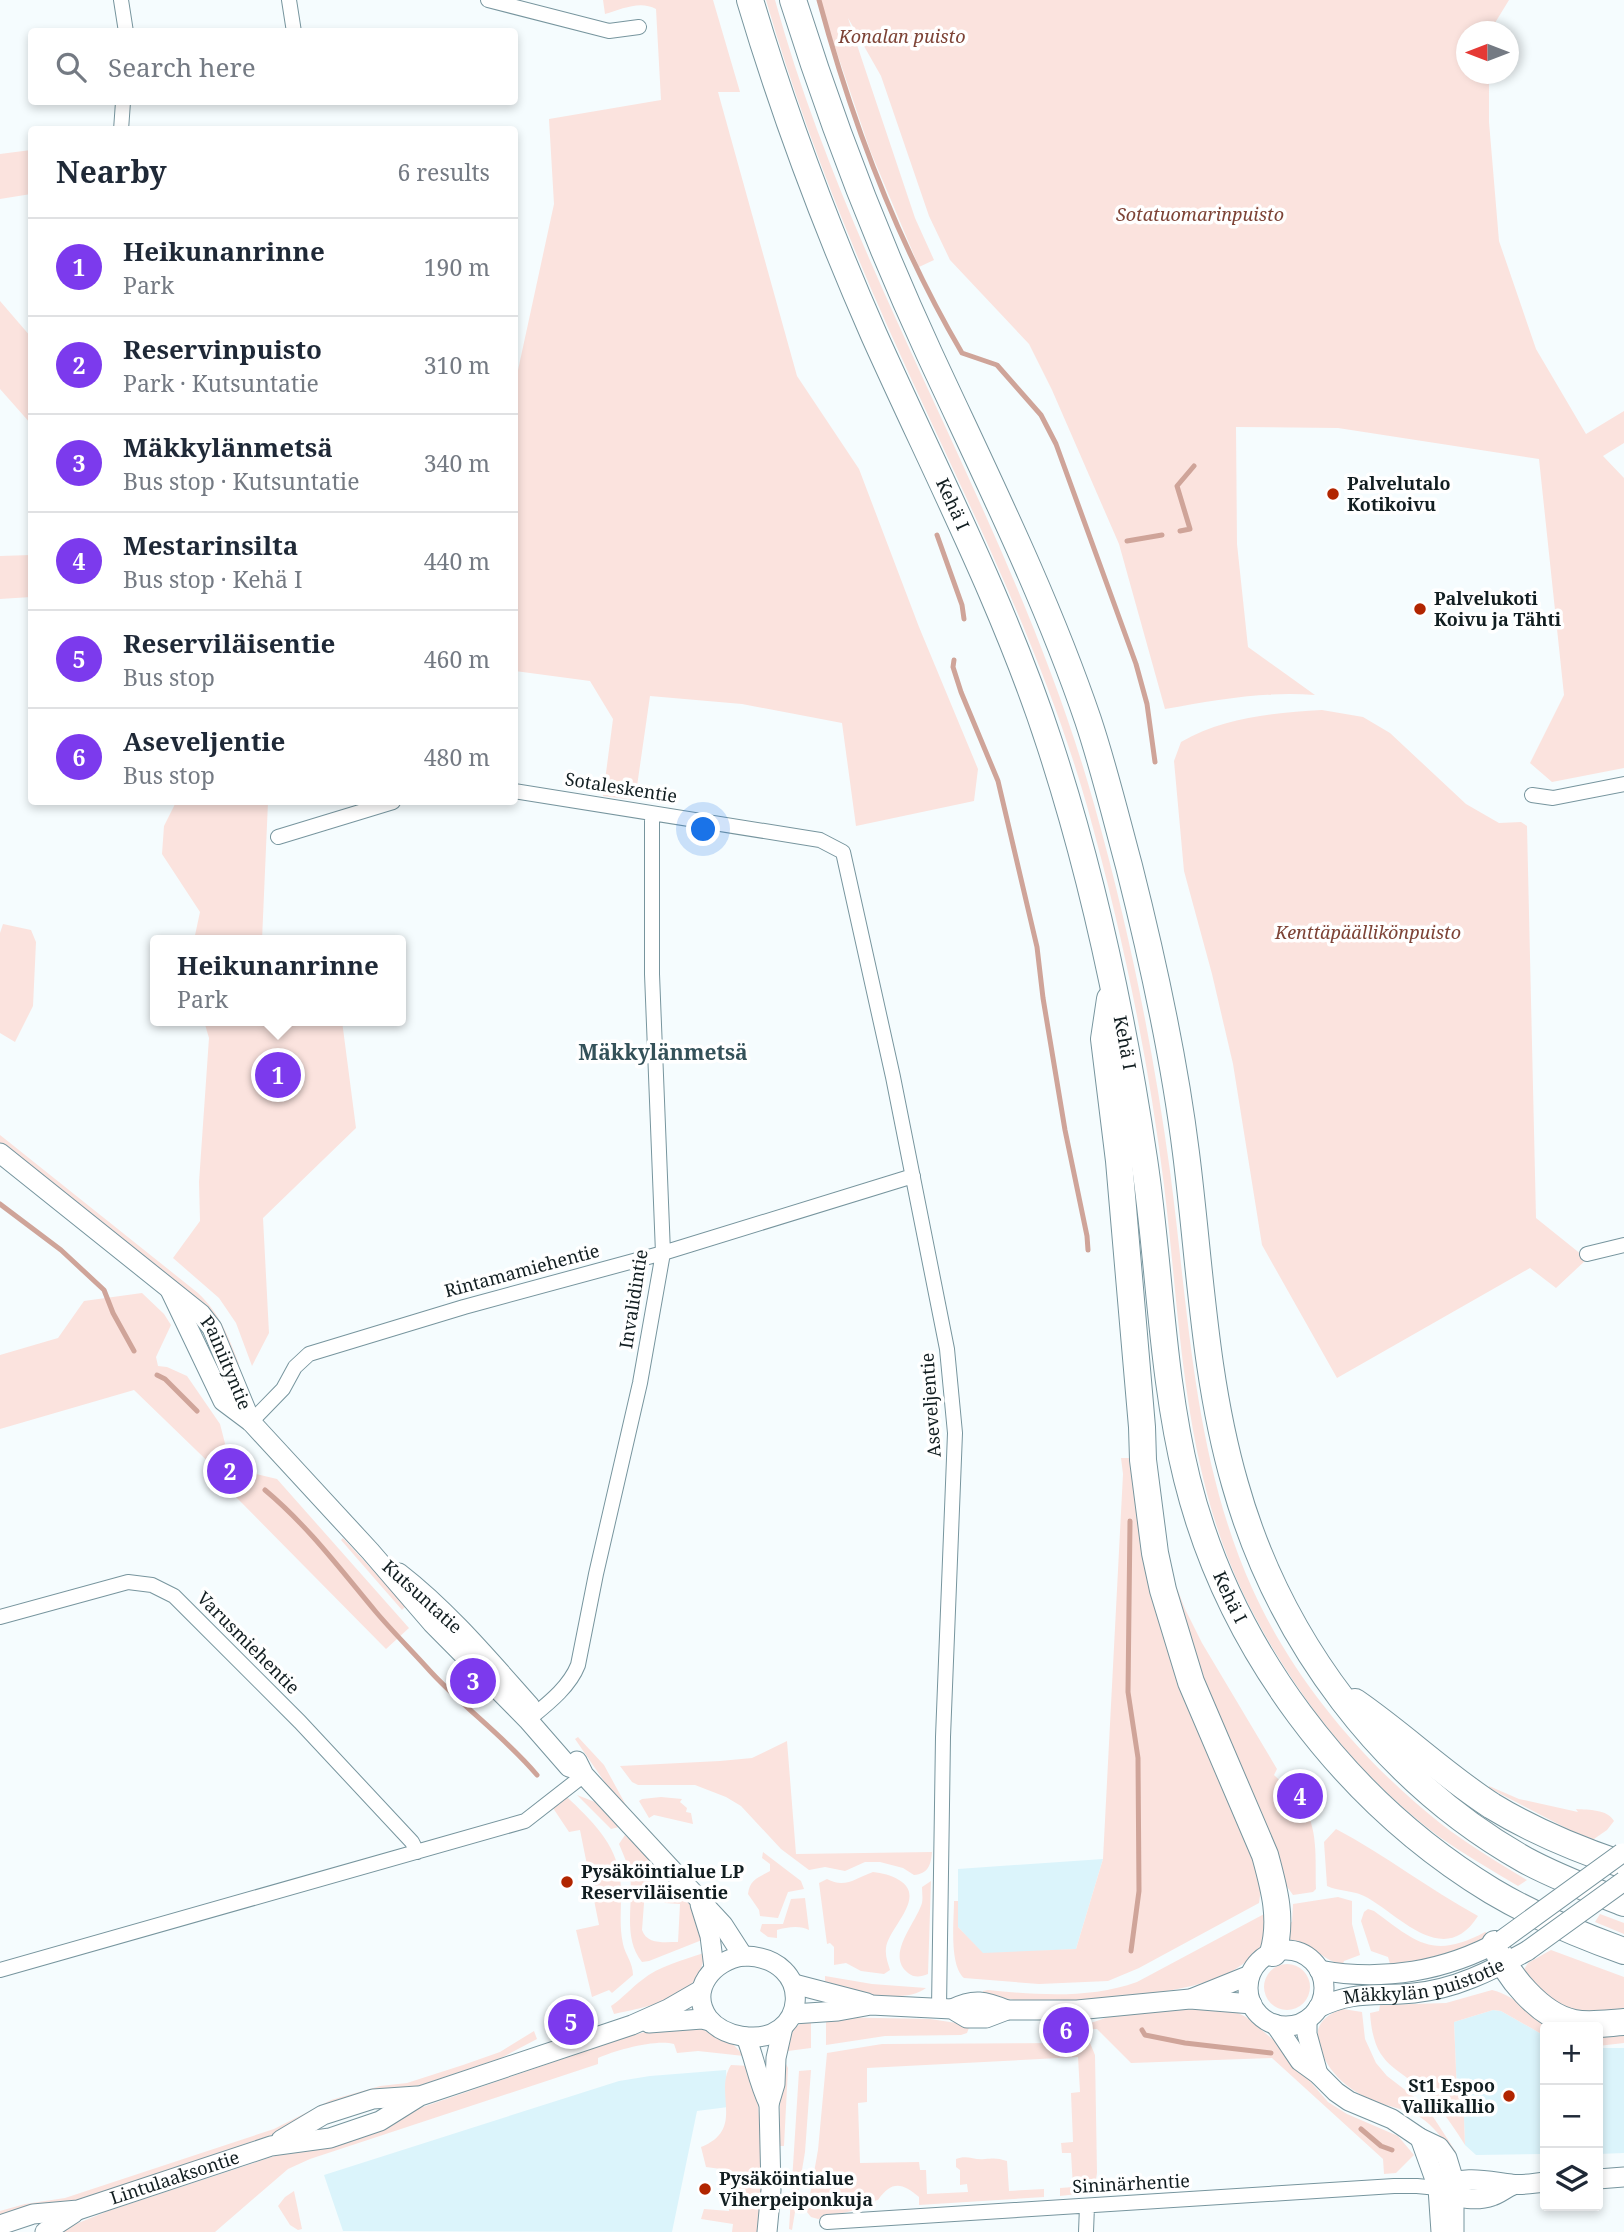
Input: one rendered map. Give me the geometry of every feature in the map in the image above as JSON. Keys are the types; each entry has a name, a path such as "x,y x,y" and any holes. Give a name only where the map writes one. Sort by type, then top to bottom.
{"highway":[{"name":"Kehä I","path":"750,0 778,91 825,218 873,332 1007,628 1049,741 1069,807 1114,980 1145,1167 1172,1403 1188,1481 1207,1545 1240,1618 1274,1679 1310,1728 1353,1779 1441,1857 1494,1892 1574,1933 1624,1951"},
{"path":"793,0 850,169 922,339 1003,509 1041,597 1088,722 1144,927 1169,1042 1216,1403 1233,1480 1249,1529 1296,1632 1332,1686 1399,1766 1452,1812 1525,1860 1584,1888 1624,1903"},
{"path":"1114,980 1104,1040 1119,1161 1143,1460 1155,1553 1178,1645 1199,1704 1265,1856 1278,1917 1278,1935 1273,1953"},
{"path":"1332,1686 1387,1724 1493,1807 1593,1855 1623,1857"},
{"path":"1500,1950 1525,1991 1550,2013 1573,2023 1624,2022"}],"street":[{"path":"121,0 125,28"},
{"path":"289,0 293,28"},
{"path":"488,0 609,31 639,27"},
{"path":"121,126 123,105"},
{"path":"1532,795 1553,798 1624,784"},
{"name":"Sotaleskentie","path":"518,792 820,840 843,852"},
{"path":"278,837 383,805"},
{"name":"Invalidintie","path":"532,1717 566,1683 578,1665 640,1383 663,1253 652,974 652,814"},
{"name":"Aseveljentie","path":"843,852 913,1176 947,1349 956,1433 943,1737 946,2008"},
{"name":"Painiityntie","path":"0,1153 170,1290 223,1401 251,1422"},
{"name":"Rintamamiehentie","path":"251,1422 283,1389 295,1367 309,1354 464,1307 663,1253 913,1176"},
{"path":"1587,1254 1624,1245"},
{"name":"Kutsuntatie","path":"251,1422 370,1551 430,1600 532,1717 577,1761 582,1773 723,1925 743,1956"},
{"name":"Varusmiehentie","path":"0,1616 128,1582 152,1586 174,1596 328,1751 412,1842 417,1852"},
{"path":"0,1970 525,1821 582,1773"},
{"path":"1500,1950 1623,1857"},
{"name":"Mäkkylän puistotie","path":"1319,1970 1381,1973 1422,1970 1500,1950 1527,1951 1624,1881"},
{"name":"Kutsuntatie","path":"698,1900 710,1936 714,1968"},
{"path":"1318,2074 1307,2034 1324,1989 1319,1970 1314,1962 1299,1952 1290,1950 1273,1953 1256,1965 1251,1975 1248,1985 1252,2004 1258,2013 1275,2024 1300,2060 1336,2092 1349,2101 1392,2119 1420,2138 1449,2189 1454,2232"},
{"name":"Mäkkylän puistotie","path":"1313,2014 1348,1996 1442,1989 1468,1981 1500,1950"},
{"path":"767,2232 771,2190 769,2104 775,2084 776,2058 788,2020 796,2000 794,1984 784,1970 754,1956 726,1960 714,1968 705,1981 701,1990 702,2005 710,2021 725,2031 746,2037 764,2034 788,2020 871,2005 946,2008 967,2018 986,2018 1007,2010 1077,2010 1190,1999 1252,2004"},
{"path":"1190,1999 1251,1975"},
{"path":"794,1984 871,2005"},
{"name":"Lintulaaksontie","path":"0,2225 33,2214 78,2210 271,2146 330,2138 380,2121 420,2096 632,2025 701,1990"},
{"path":"1275,2024 1291,2026 1313,2014"},
{"name":"Lintulaaksontie","path":"632,2025 702,2019 710,2021"},
{"path":"746,2037 755,2059 760,2086 769,2104"},
{"path":"1603,2179 1624,2177"},
{"path":"1449,2189 1493,2180 1513,2185 1540,2182"},
{"name":"Sininärhentie","path":"827,2222 1394,2186 1449,2189"},
{"path":"1441,2232 1449,2189"},
{"path":"1086,2232 1087,2206"},
{"name":"Lintulaaksontie","path":"45,2232 78,2210"}],"shaded area":[{"path":"1103,1859 1076,1949 983,1954 958,1927 958,1869"},
{"path":"1493,2010 1501,2011 1540,2033 1540,2154 1476,2155 1465,2145 1463,2093 1457,2093 1454,2022"},
{"path":"1603,2048 1624,2048 1624,2153 1603,2154"},
{"path":"726,2070 728,2107 697,2111 672,2232 343,2231 324,2175 619,2081"}],"green space":[{"path":"603,0 713,0 740,92 718,92 797,376 859,469 919,627 978,769 974,801 856,826 842,723 742,704 650,696 635,800 603,796 613,719 590,681 518,671 518,370 554,204 549,119 661,100 656,9 637,5 605,14"},
{"path":"766,0 775,0 808,103 846,205 1022,600 1061,701 1094,804 1129,940 1156,1078 1196,1383 1217,1487 1232,1538 1269,1622 1309,1686 1332,1716 1383,1773 1411,1799 1471,1846 1527,1880 1518,1886 1438,1836 1408,1812 1379,1785 1326,1726 1261,1628 1223,1544 1207,1494 1187,1393 1158,1137 1142,1041 1112,900 1087,806 1067,743 1021,621 886,323 836,204"},
{"name":"Sotatuomarinpuisto","path":"819,0 1509,0 1496,21 1456,21 1456,84 1489,84 1489,122 1499,241 1536,349 1586,434 1624,411 1624,443 1603,456 1624,478 1624,768 1552,782 1530,763 1564,695 1539,459 1338,428 1236,427 1237,544 1248,647 1315,695 1258,695 1165,709 1119,544 1052,390 1029,344 950,260 929,216 881,76 848,18 915,218 934,260 919,267 870,150"},
{"path":"28,150 28,194 0,199 0,154"},
{"path":"0,301 28,334 28,421 0,389"},
{"path":"28,555 28,597 0,599 0,556"},
{"name":"Kenttäpäällikönpuisto","path":"1322,710 1363,717 1390,733 1466,804 1499,823 1521,822 1527,826 1536,1218 1587,1259 1556,1288 1530,1268 1337,1378 1262,1245 1233,1064 1184,871 1174,761 1181,742 1214,727 1267,715"},
{"path":"174,805 268,805 262,935 195,935 200,912 162,854 164,826"},
{"path":"3,924 31,930 36,942 33,1006 15,1042 0,1033 0,933"},
{"path":"205,1026 343,1026 356,1128 263,1218 269,1333 252,1366 236,1323 219,1298 173,1258 200,1221 199,1182 209,1038"},
{"path":"0,1135 198,1293 218,1318 239,1364 233,1367 223,1340 36,1172 0,1143"},
{"path":"142,1293 164,1314 171,1325 156,1357 158,1366 187,1376 220,1424 229,1459 244,1471 277,1479 409,1628 386,1649 231,1492 226,1479 134,1390 0,1429 0,1355 58,1338 84,1301"},
{"path":"1121,1458 1133,1458 1262,1882 1259,1903 1139,1968 1108,1981 1039,1984 964,1978 959,1972 954,1953 954,1901 958,1901 958,1927 983,1953 1076,1949 1103,1859 1123,1474"},
{"path":"343,1538 406,1606 402,1610 341,1540"},
{"path":"1167,1562 1185,1609 1202,1643 1277,1769 1274,1775 1293,1793 1289,1798 1296,1806 1301,1802 1307,1812 1315,1844 1316,1889 1313,1892 1293,1895 1278,1874 1205,1703"},
{"path":"578,1737 604,1765 627,1807 606,1784 575,1739"},
{"path":"787,1741 796,1854 932,1852 926,1871 914,1875 903,1868 880,1862 865,1862 845,1871 825,1867 809,1870 781,1849 741,1806 726,1797 695,1785 638,1785 632,1782 620,1766 752,1758"},
{"path":"1489,1786 1519,1799 1578,1812 1576,1809 1602,1812 1614,1821 1607,1830 1591,1841"},
{"path":"577,1795 595,1802 619,1827 611,1829"},
{"path":"567,1797 601,1832 618,1865 622,1936 633,1971 633,1975 612,1993 609,1990 592,1997 576,1930 599,1925 580,1830 569,1832 553,1808"},
{"path":"661,1797 682,1799 680,1802 687,1808 686,1812 691,1813 693,1824 654,1815 649,1818 639,1801"},
{"path":"1336,1829 1478,1916 1465,1931 1452,1938 1438,1938 1409,1926 1363,1895 1327,1886 1324,1842"},
{"path":"625,1835 654,1864 658,1875 645,1890 642,1930 644,1935 657,1942 678,1942 680,1904 665,1903 662,1899 668,1889 676,1890 687,1900 702,1940 642,1962 632,1942 630,1931 630,1875 619,1844"},
{"path":"763,1852 801,1881 804,1889 788,1892 778,1918 760,1916 748,1894 753,1882 770,1871 770,1864 762,1858"},
{"path":"873,1872 899,1880 907,1887 909,1895 904,1913 888,1940 886,1954 890,1970 884,1974 861,1971 846,1963 834,1965 834,1947 830,1943 827,1944 819,1883 827,1879 845,1883"},
{"path":"931,1881 928,1974 915,1976 902,1966 901,1948 922,1903 922,1887"},
{"path":"1338,1897 1352,1901 1352,1924 1360,1955 1344,1961 1343,1964 1329,1960 1304,1943 1285,1939 1287,1923 1292,1922 1293,1904"},
{"path":"805,1898 809,1930 789,1927 777,1930 777,1938 768,1937 760,1931 762,1924 783,1924 791,1899"},
{"path":"1368,1909 1426,1944 1452,1945 1485,1932 1492,1936 1442,1957 1390,1964 1388,1957 1371,1951 1361,1921"},
{"path":"1266,1913 1265,1936 1257,1951 1232,1971 1202,1983 1127,1997 1074,2001 1030,2002 983,1998 983,1991 988,1990 1082,1993 1137,1982"},
{"path":"1600,1914 1624,1923 1624,1934 1595,1922"},
{"path":"1551,1950 1624,1977 1624,2014 1581,2013 1548,2002 1523,1971 1528,1963"},
{"path":"704,1953 701,1968 694,1981 684,1990 658,2003 614,2014 611,2006 649,1975"},
{"path":"1287,1964 1303,1971 1310,1987 1303,2003 1287,2010 1271,2003 1264,1987 1271,1971"},
{"path":"825,1976 872,1984 926,1988 905,1996 877,1995 825,1987"},
{"path":"1492,1990 1509,1997 1547,2022 1540,2022 1540,2033 1501,2011 1493,2010 1454,2022 1457,2093 1463,2093 1465,2145 1434,2102 1382,2055 1372,2031 1370,2013 1379,2011 1380,2005 1446,2003"},
{"path":"1209,2008 1232,2010 1246,2017 1276,2042 1328,2102 1347,2114 1398,2136 1414,2155 1396,2173 1384,2174 1383,2159 1272,2058 1131,2063 1097,2029 1082,2029 1082,2026 1114,2015"},
{"path":"1343,2009 1362,2012 1365,2039 1376,2063 1387,2076 1426,2106 1456,2152 1454,2153 1420,2117 1364,2096 1346,2084 1331,2069 1321,2050 1319,2028 1328,2016"},
{"path":"826,2017 930,2019 970,2025 967,2033 961,2035 885,2036 826,2045"},
{"path":"811,2020 811,2048 780,2052 791,2032"},
{"path":"701,2027 732,2043 744,2056 698,2051 677,2053 674,2044 666,2043 647,2044 615,2052 598,2058 598,2064 310,2159 288,2169 215,2232 56,2232 108,2211 626,2037 645,2032"},
{"path":"1624,2030 1624,2043 1603,2045 1603,2032"},
{"path":"534,2031 537,2039 501,2058 69,2203 0,2217 0,2211 65,2198 274,2129 331,2100 380,2086 407,2083 463,2065 500,2052"},
{"path":"1090,2043 1095,2055 1097,2173 1094,2192 1060,2196 1060,2188 1073,2187 1071,2153 1062,2153 1061,2143 1073,2142 1071,2093 1080,2092 1078,2057 867,2068 867,2102 858,2103 860,2163 919,2162 920,2170 926,2170 927,2194 968,2192 967,2184 960,2185 960,2170 956,2167 956,2159 998,2159 1007,2161 1009,2191 1044,2189 1044,2197 919,2205 919,2197 907,2188 897,2186 888,2189 878,2200 870,2202 864,2208 818,2219 807,2212 818,2150 827,2053 882,2044"},
{"path":"781,2064 786,2064 788,2068 784,2146 779,2146"},
{"path":"731,2065 751,2066 762,2151 761,2232 732,2232 733,2224 701,2219 704,2209 729,2211 728,2170 706,2167 701,2147 722,2131 726,2121 725,2087"},
{"path":"811,2070 805,2152 792,2230 789,2229 799,2071"},
{"path":"294,2191 302,2229 298,2230 290,2225 278,2206"}],"waterway":[{"path":"819,0 862,137 897,226 939,312 962,353 997,365 1041,415 1056,444 1136,664 1147,704 1155,762"},
{"path":"1180,531 1190,529 1177,486 1194,466"},
{"path":"937,535 962,605 964,619"},
{"path":"1127,541 1162,535"},
{"path":"954,660 953,667 961,692 998,781 1037,947 1065,1130 1088,1250"},
{"path":"0,1204 61,1250 104,1290 134,1351"},
{"path":"157,1375 165,1379 197,1411"},
{"path":"265,1490 310,1533 430,1671 537,1775"},
{"path":"1130,1521 1128,1692 1138,1758 1139,1891 1131,1951"},
{"path":"1142,2030 1145,2035 1185,2043 1271,2053"},
{"path":"1361,2129 1381,2146 1392,2150"}],"place":[{"name":"Palvelutalo Kotikoivu","path":"1333,494"},
{"name":"Palvelukoti Koivu ja Tähti","path":"1420,609"},
{"name":"Heikunanrinne","path":"278,1075"},
{"name":"Reservinpuisto","path":"230,1471"},
{"name":"Mäkkylänmetsä","path":"473,1681"},
{"name":"Mestarinsilta","path":"1300,1796"},
{"name":"Pysäköintialue LP Reserviläisentie","path":"567,1882"},
{"name":"Reserviläisentie","path":"571,2022"},
{"name":"Aseveljentie","path":"1066,2030"},
{"name":"St1 Espoo Vallikallio","path":"1509,2096"},
{"name":"Pysäköintialue Viherpeiponkuja","path":"705,2189"}],"district":[{"name":"Mäkkylänmetsä","path":"663,1053"}],"park label":[{"name":"Konalan puisto","path":"902,37"}]}
